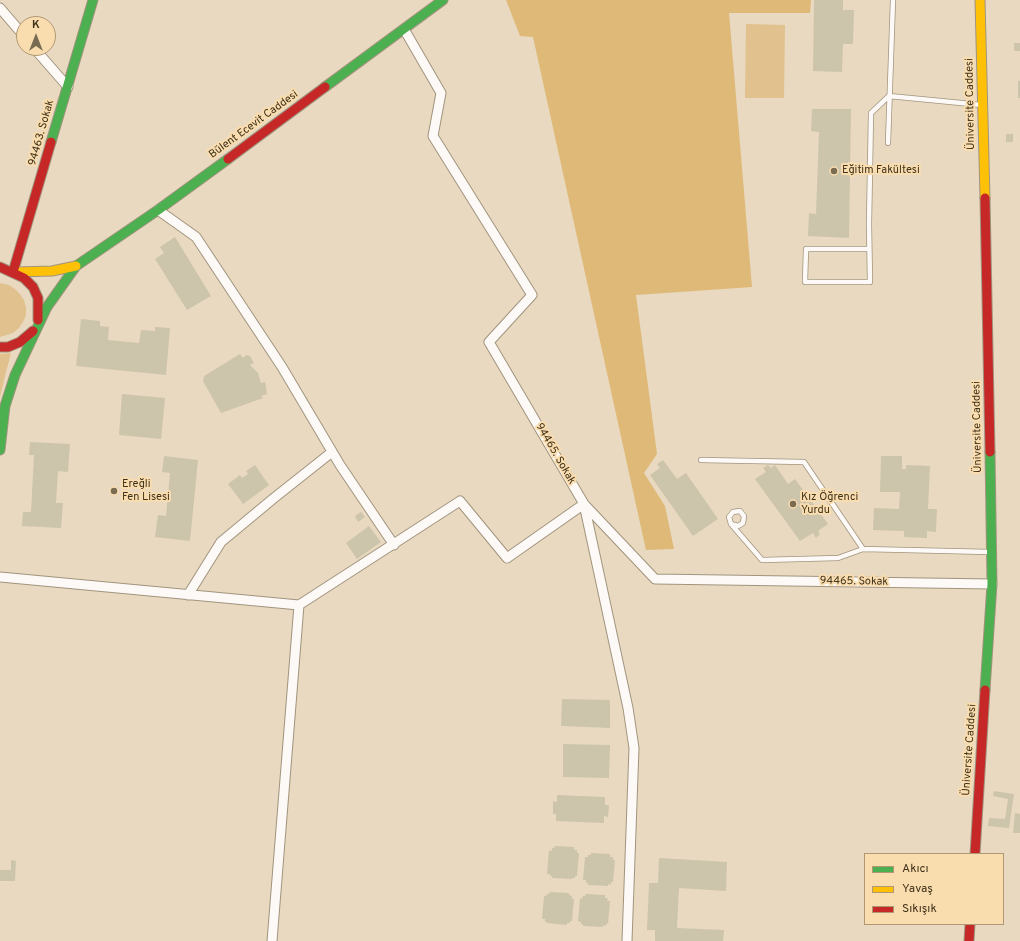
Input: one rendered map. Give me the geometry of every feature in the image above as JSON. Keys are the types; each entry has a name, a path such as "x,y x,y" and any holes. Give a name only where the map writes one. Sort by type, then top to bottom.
{"street":[{"name":"94463. Sokak","path":"13,272 93,0"},
{"name":"Bülent Ecevit Caddesi","path":"38,324 53,297 76,266 158,210 444,0"},
{"name":"Üniversite Caddesi","path":"975,853 992,584 980,0"},
{"path":"0,8 16,27"},
{"name":"94465. Sokak","path":"404,29 441,93 434,136 532,295 489,342 584,504 655,579 992,584"},
{"path":"41,56 68,87"},
{"path":"158,210 196,236 282,367 332,452 394,545"},
{"name":"Bülent Ecevit Caddesi","path":"13,272 52,271 76,266"},
{"path":"0,268 13,272 24,278 33,287 38,298 39,310 38,324 9,392 3,420 0,450"},
{"path":"0,347 8,347 20,342 30,334 38,324"},
{"path":"188,594 221,542 332,452"},
{"path":"0,577 299,605 460,501 507,558 584,504 628,708 634,748 627,941"},
{"path":"272,941 299,605"},
{"path":"969,941 970,925"}],"lane":[{"path":"888,143 893,0"},
{"path":"869,249 806,249 805,282 870,282 871,113 889,96 983,105"},
{"path":"701,460 804,462 863,549"},
{"path":"731,524 762,560 838,558 863,549 992,552"}],"shaded area":[{"path":"506,0 811,0 810,13 729,13 752,287 636,295 657,454 644,473 665,506 674,549 646,550 533,37 520,36"},
{"path":"746,24 785,25 784,98 745,98"},
{"path":"0,283 9,285 20,294 24,300 26,315 19,328 13,333 0,337"},
{"path":"11,353 5,376 0,397 0,354"}],"building":[{"path":"814,0 843,0 843,10 854,10 853,44 843,44 842,72 813,71"},
{"path":"1014,43 1020,43 1020,51 1014,51"},
{"path":"1018,81 1020,81 1020,98 1018,98"},
{"name":"Eğitim Fakültesi","path":"812,109 851,109 849,238 808,236 809,213 816,214 819,132 811,131"},
{"path":"1006,134 1013,134 1013,142 1006,142"},
{"path":"175,237 211,296 187,310 155,259 164,253 160,247"},
{"path":"81,319 100,321 100,326 109,327 108,340 139,343 141,330 155,331 155,327 170,328 166,375 76,366"},
{"path":"240,354 243,358 246,355 250,356 254,363 250,365 258,373 261,383 265,382 267,394 261,396 263,398 221,413 203,381 204,376"},
{"path":"122,394 165,398 161,439 119,435"},
{"path":"30,442 70,444 68,472 58,471 56,503 63,503 61,528 22,526 23,512 31,512 34,455 29,455"},
{"path":"164,456 198,460 190,541 155,537 158,515 166,516 170,473 162,472"},
{"path":"881,456 902,456 902,469 906,469 906,465 930,466 928,509 937,509 936,532 927,531 927,538 904,537 904,531 873,530 874,508 899,509 900,492 880,492"},
{"path":"663,460 677,479 686,473 718,519 693,536 650,475 660,468 657,464"},
{"path":"255,465 269,485 243,504 228,484 240,475 242,478 248,474 246,471"},
{"name":"Kız Öğrenci Yurdu","path":"768,465 771,468 775,465 788,484 795,479 828,524 818,531 820,534 816,538 813,533 800,541 755,479 766,472 763,468"},
{"path":"361,512 365,517 358,522 355,516"},
{"path":"369,526 381,542 357,559 346,543"},
{"path":"562,699 610,700 610,728 561,726"},
{"path":"563,744 610,745 609,778 563,777"},
{"path":"994,791 1014,794 1009,828 988,826 989,818 1005,819 1008,799 993,796"},
{"path":"557,795 605,797 605,805 609,805 608,817 604,816 604,823 556,821 556,814 553,814 553,801 557,802"},
{"path":"1015,813 1020,814 1020,833 1013,833"},
{"path":"555,846 574,847 574,850 577,850 577,853 579,853 577,876 575,876 575,878 552,878 550,874 547,874 549,850 552,851 552,848"},
{"path":"591,853 610,854 610,857 613,857 613,860 615,860 613,882 611,882 611,885 588,885 586,880 583,880 585,857 591,855"},
{"path":"659,858 727,862 726,891 679,888 677,928 724,930 723,941 655,941 655,930 647,930 649,883 658,883"},
{"path":"11,860 16,861 15,881 0,881 0,870 11,870"},
{"path":"550,892 569,893 569,895 572,896 572,899 574,899 572,921 567,923 567,925 547,923 545,922 545,919 542,919 544,896"},
{"path":"586,894 605,895 605,898 608,898 607,901 610,901 608,924 606,923 606,926 583,926 581,922 578,921 580,898 582,899"}],"traffic: fast":[{"path":"51,142 93,0"},
{"path":"325,87 443,0"},
{"path":"0,450 5,406 15,375 47,307 76,266 158,210 228,159"},
{"path":"985,690 992,584 990,452"}],"traffic: slow":[{"path":"980,0 985,198"},
{"path":"14,272 52,271 76,266"}],"traffic: jam":[{"path":"228,159 325,87"},
{"path":"13,272 51,142"},
{"path":"985,198 990,452"},
{"path":"0,267 24,278 33,287 38,298 38,320"},
{"path":"0,347 8,347 20,342 33,331"},
{"path":"975,853 985,690"},
{"path":"969,941 970,925"}],"place":[{"name":"Eğitim Fakültesi","path":"834,171"},
{"name":"Ereğli Fen Lisesi","path":"114,491"},
{"name":"Kız Öğrenci Yurdu","path":"793,504"}]}
